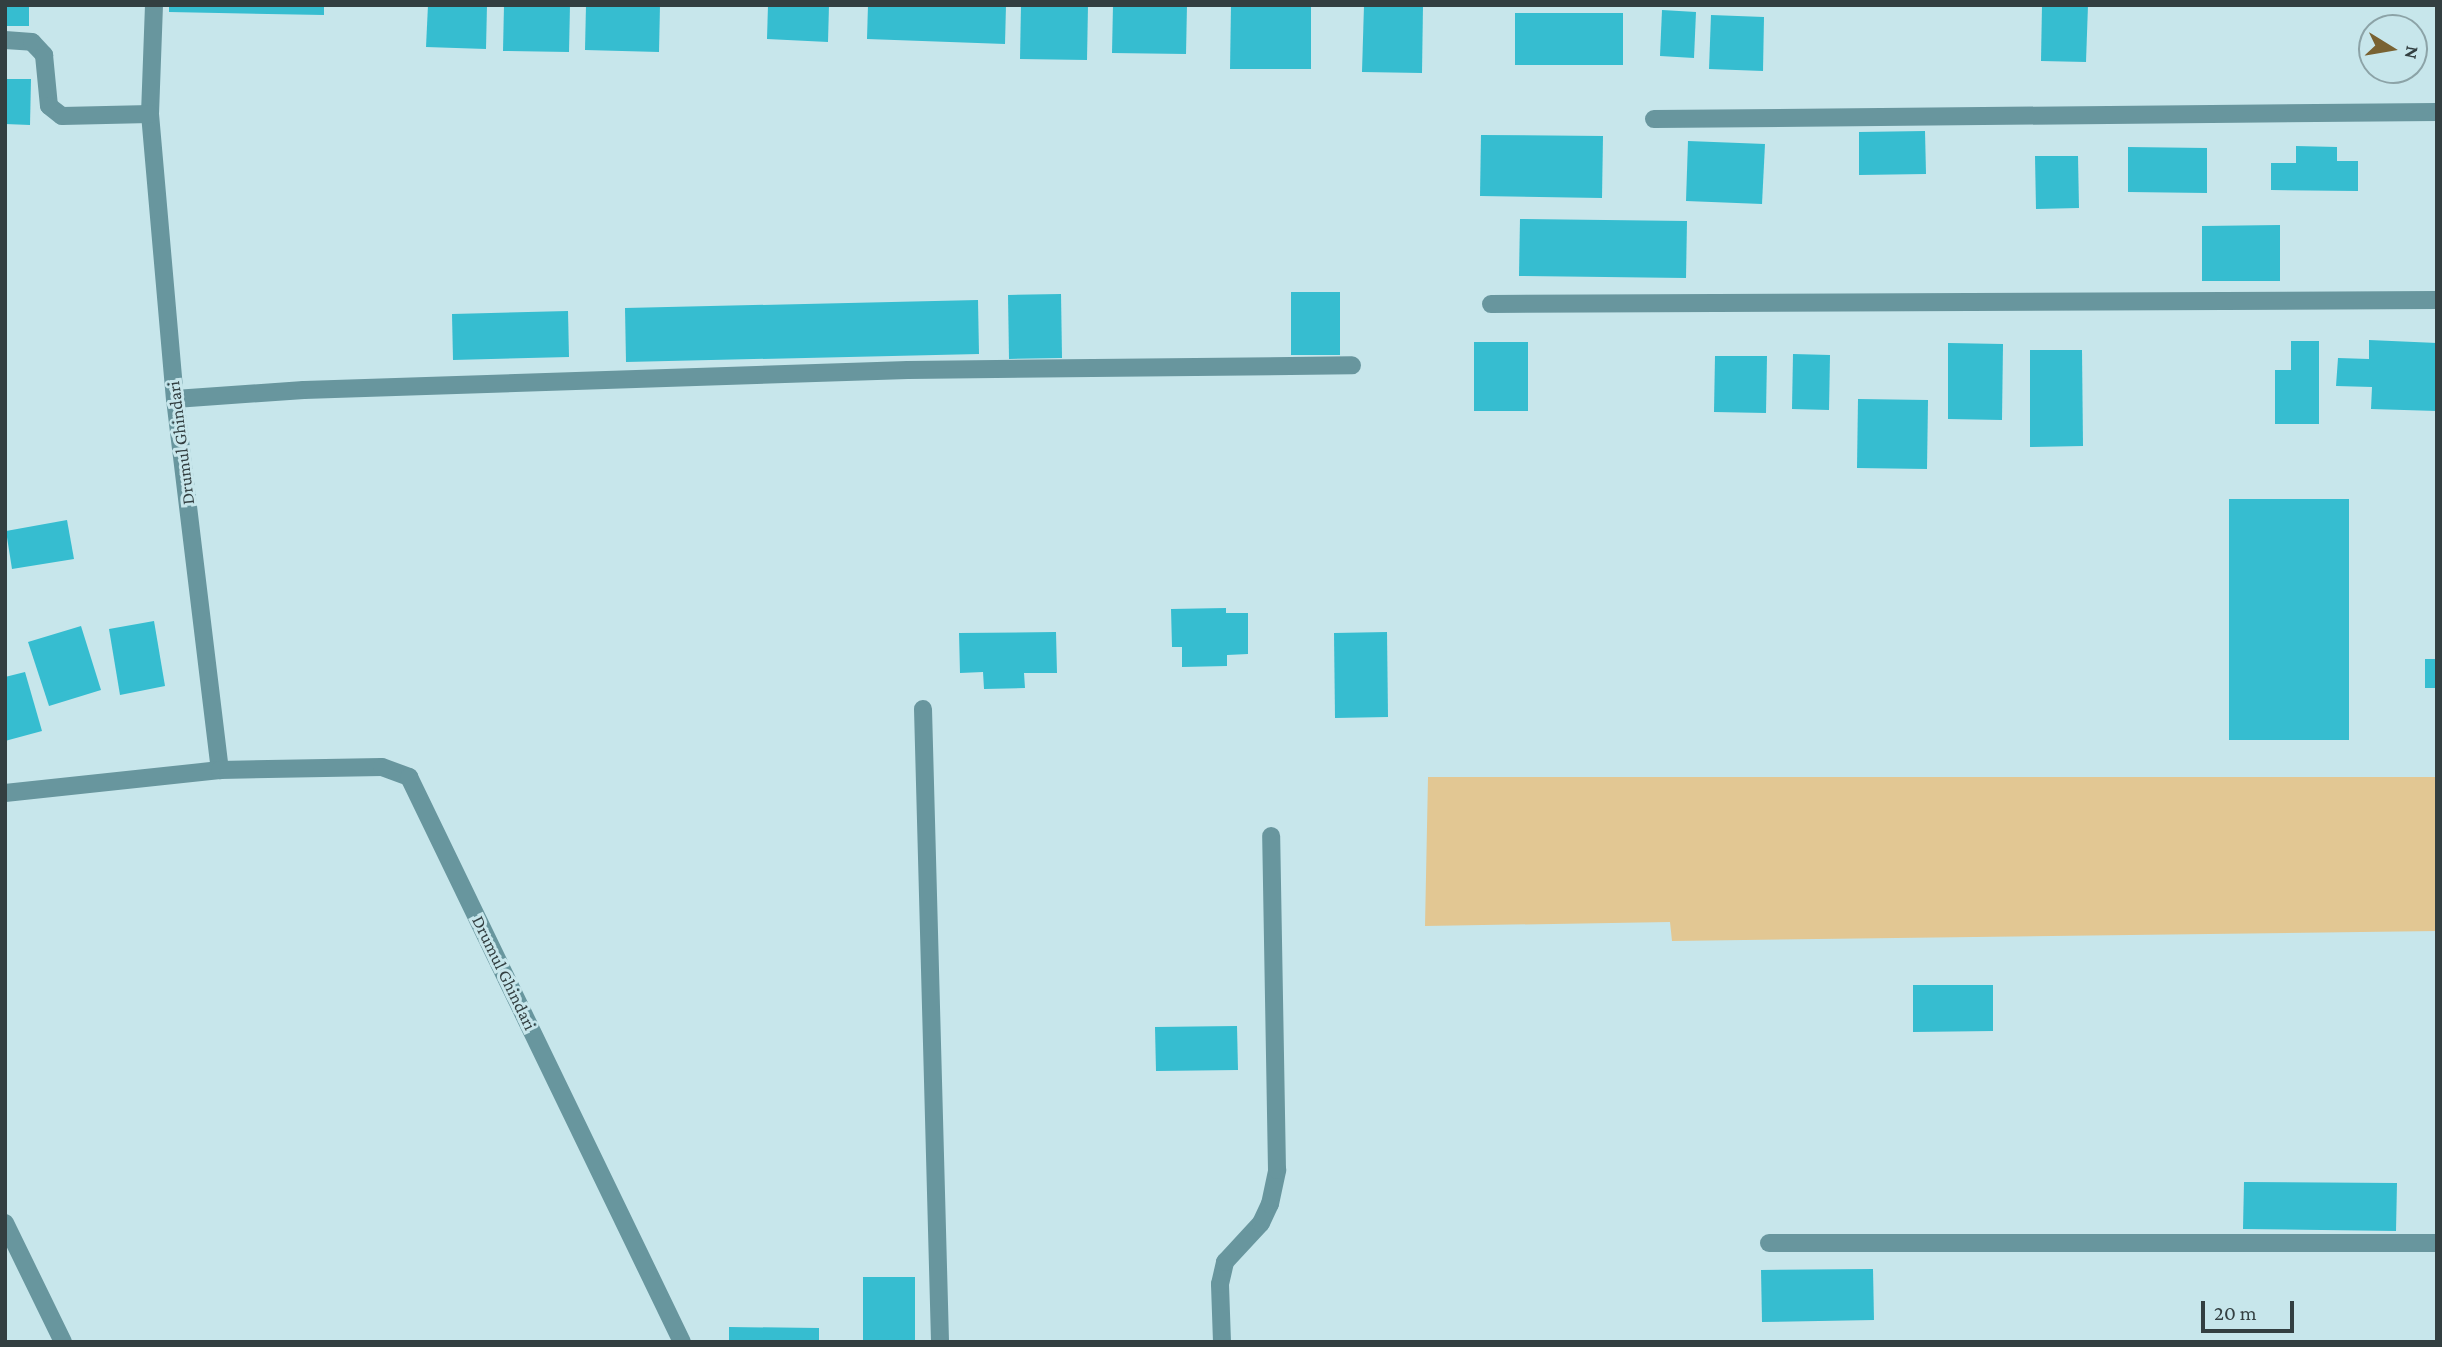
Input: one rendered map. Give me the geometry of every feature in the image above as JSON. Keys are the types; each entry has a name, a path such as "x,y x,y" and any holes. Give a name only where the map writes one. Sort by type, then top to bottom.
{"street":[{"name":"Drumul Ghindari","path":"153,5 150,114 175,398 220,770"},
{"path":"5,40 32,42 44,54 49,106 62,116 150,114"},
{"path":"1654,119 2437,112"},
{"path":"1491,304 2437,300"},
{"path":"175,398 304,390 894,371 1352,365"},
{"path":"923,709 940,1342"},
{"name":"Drumul Ghindari","path":"5,793 220,770 382,767 409,777 682,1342"},
{"path":"1222,1342 1225,1262 1261,1223 1273,1196 1277,1170 1271,836"},
{"path":"5,1223 64,1342"},
{"path":"1769,1243 2437,1243"}],"shaded area":[{"path":"1428,777 2437,777 2437,931 1672,941 1670,922 1425,926"}],"building":[{"path":"5,5 29,5 29,26 5,26"},
{"path":"169,5 324,5 324,15 169,12"},
{"path":"428,5 487,5 486,49 426,47"},
{"path":"504,5 570,5 569,52 503,51"},
{"path":"586,5 660,5 659,52 585,50"},
{"path":"768,5 829,5 828,42 767,39"},
{"path":"868,5 1006,5 1005,44 867,39"},
{"path":"1021,5 1088,5 1087,60 1020,59"},
{"path":"1113,5 1187,5 1186,54 1112,53"},
{"path":"1231,5 1311,5 1311,69 1230,69"},
{"path":"1364,5 1423,5 1422,73 1362,72"},
{"path":"2042,5 2088,5 2086,62 2041,61"},
{"path":"1662,10 1696,12 1694,58 1660,56"},
{"path":"1515,13 1623,13 1623,65 1515,65"},
{"path":"1711,15 1764,17 1763,71 1709,69"},
{"path":"5,79 31,79 30,125 5,124"},
{"path":"1925,131 1926,174 1859,175 1859,132"},
{"path":"1481,135 1603,136 1602,198 1480,196"},
{"path":"1688,141 1765,144 1762,204 1686,201"},
{"path":"2296,146 2337,147 2337,161 2358,161 2358,191 2271,190 2271,163 2296,163"},
{"path":"2128,147 2207,148 2207,193 2128,192"},
{"path":"2035,156 2078,156 2079,208 2036,209"},
{"path":"1520,219 1687,221 1686,278 1519,276"},
{"path":"2280,225 2280,281 2202,281 2202,226"},
{"path":"1291,292 1340,292 1340,355 1291,355"},
{"path":"1061,294 1062,358 1009,359 1008,295"},
{"path":"978,300 979,354 626,362 625,308"},
{"path":"568,311 569,357 453,360 452,314"},
{"path":"2369,340 2437,343 2437,411 2371,409 2372,387 2336,386 2338,358 2369,359"},
{"path":"2291,341 2319,341 2319,424 2275,424 2275,370 2291,370"},
{"path":"1474,342 1528,342 1528,411 1474,411"},
{"path":"1948,343 2003,344 2002,420 1948,419"},
{"path":"2030,350 2082,350 2083,446 2030,447"},
{"path":"1793,354 1830,355 1829,410 1792,409"},
{"path":"1715,356 1767,356 1766,413 1714,412"},
{"path":"1858,399 1928,400 1927,469 1857,468"},
{"path":"2229,499 2349,499 2349,740 2229,740"},
{"path":"67,520 74,559 12,569 6,531"},
{"path":"1226,608 1226,613 1248,613 1248,654 1227,655 1227,666 1182,667 1182,647 1172,647 1171,609"},
{"path":"154,621 165,686 120,695 109,629"},
{"path":"81,626 101,690 49,706 28,642"},
{"path":"1056,632 1057,673 1024,673 1025,688 984,689 983,672 960,673 959,633"},
{"path":"1387,632 1388,717 1335,718 1334,633"},
{"path":"2425,659 2437,659 2437,688 2425,688"},
{"path":"25,672 42,731 5,741 5,677"},
{"path":"1913,985 1993,985 1993,1031 1913,1032"},
{"path":"1237,1026 1238,1070 1156,1071 1155,1027"},
{"path":"2244,1182 2397,1183 2396,1231 2243,1229"},
{"path":"1873,1269 1874,1320 1762,1322 1761,1270"},
{"path":"863,1277 915,1277 915,1342 863,1342"},
{"path":"729,1327 819,1328 819,1342 729,1342"}]}
